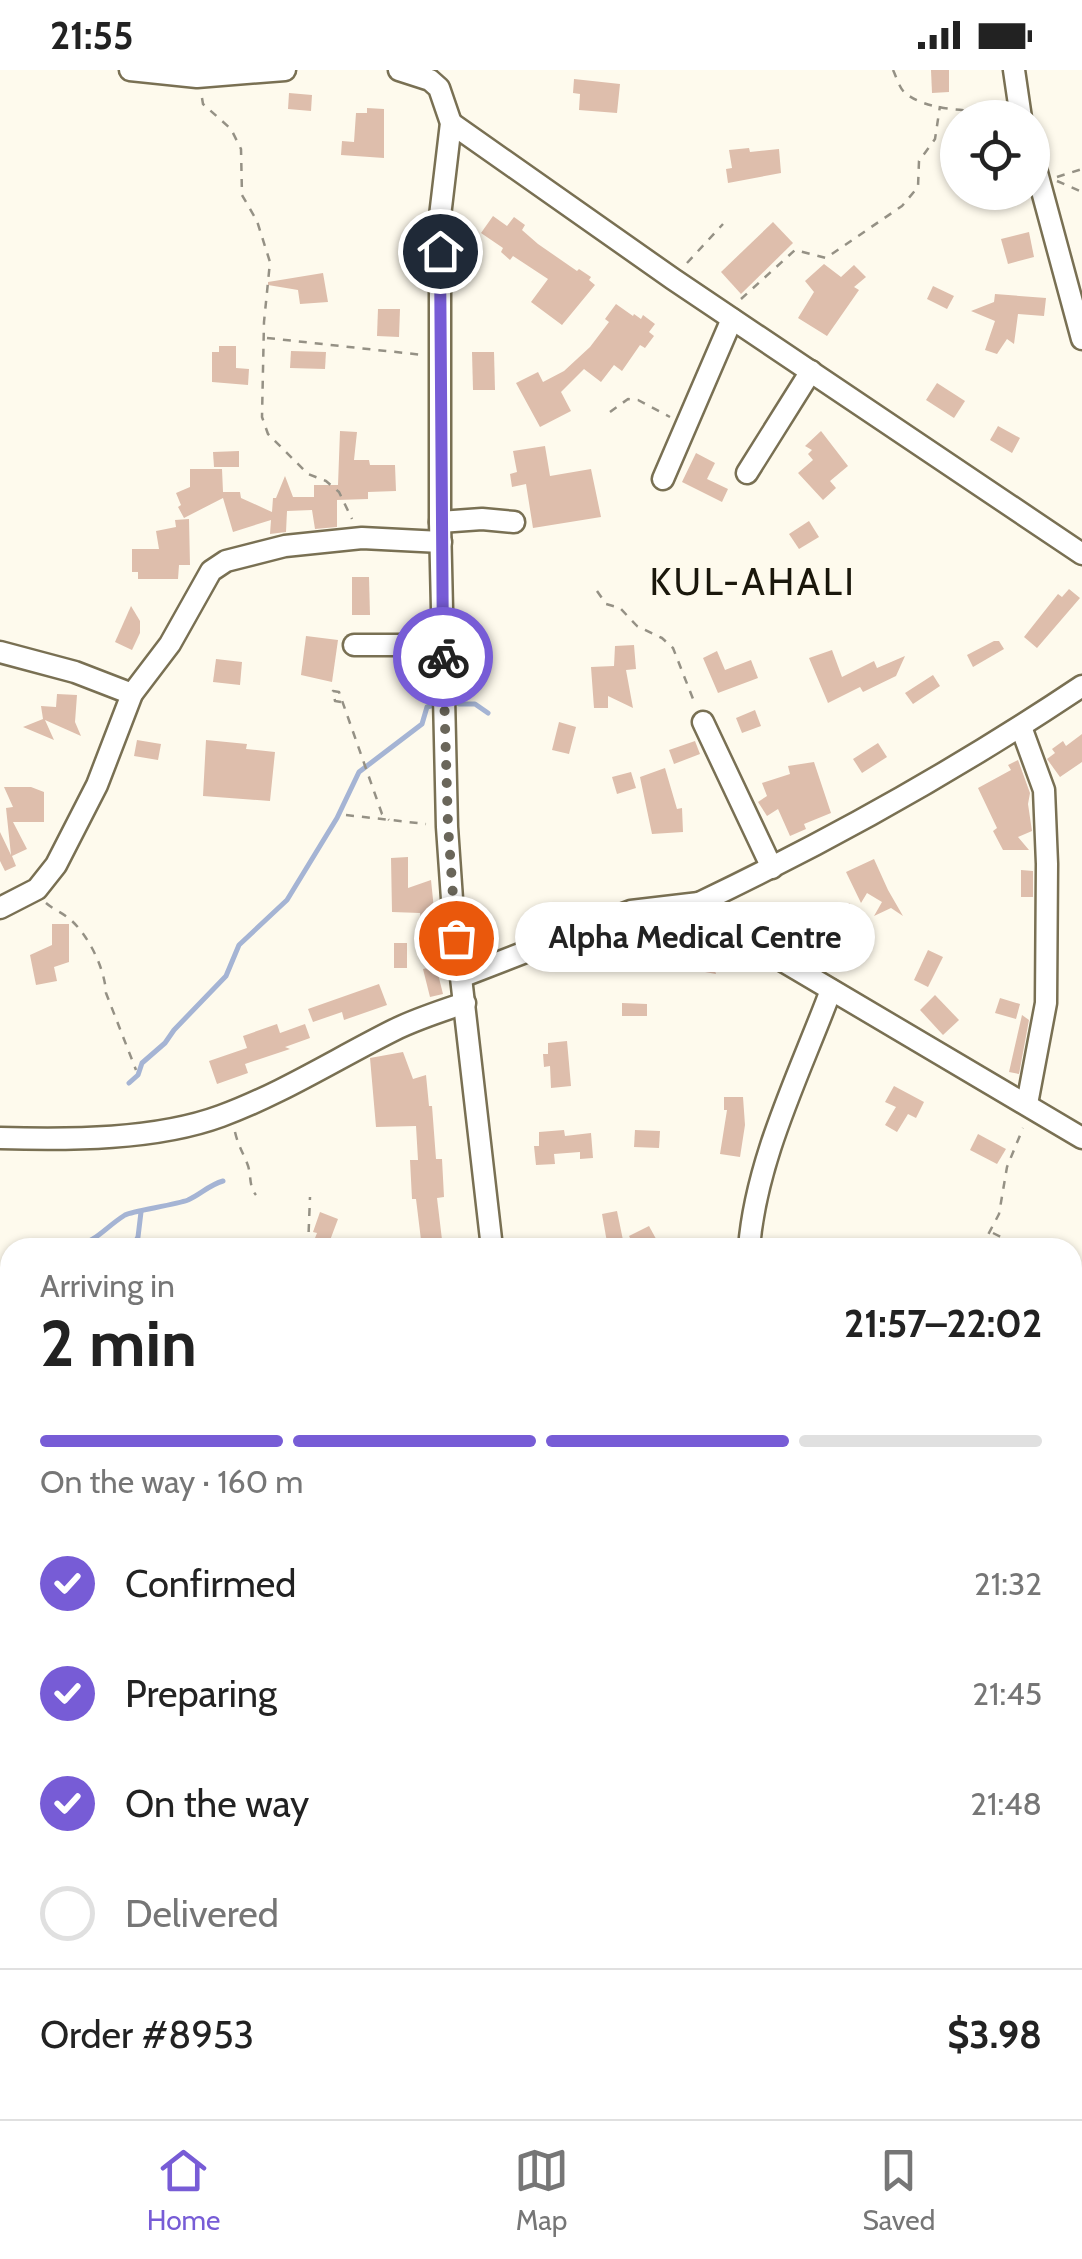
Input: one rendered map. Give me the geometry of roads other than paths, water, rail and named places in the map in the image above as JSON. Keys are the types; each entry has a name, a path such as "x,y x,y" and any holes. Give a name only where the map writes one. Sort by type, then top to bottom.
{"street":[{"path":"130,70 197,77 284,70"},
{"path":"399,70 430,80 443,79 451,123 440,216 440,532 448,826 452,899 491,1238"},
{"path":"1014,70 1019,100"},
{"path":"451,123 673,280 1082,554"},
{"path":"1047,210 1082,338"},
{"path":"662,479 728,316"},
{"path":"747,472 811,371"},
{"path":"0,908 37,889 56,865 96,785 132,694 178,631 211,572 226,560 284,546 514,522"},
{"path":"354,645 443,645"},
{"path":"0,652 75,672 132,694"},
{"path":"462,977 630,911 699,903 772,868 1020,727 1082,686"},
{"path":"703,722 772,868"},
{"path":"1020,727 1044,790 1046,815 1046,1003 1031,1107"},
{"path":"699,903 766,951 1082,1138"},
{"path":"751,1238 766,1166 832,990"},
{"path":"0,1138 75,1140 189,1126 222,1116 297,1082 397,1028 466,1003"}],"waterway":[{"path":"459,704 475,704 488,713"},
{"path":"129,1083 138,1075 142,1063 226,976 239,945 287,900 337,818 359,772 422,724 427,707 434,705"},
{"path":"95,1238 125,1215 188,1200 223,1181"},
{"path":"137,1238 141,1212"}],"place":[{"name":"Alpha Medical Centre","path":"456,938"}],"district":[{"name":"KUL-AHALI","path":"753,582"}]}
